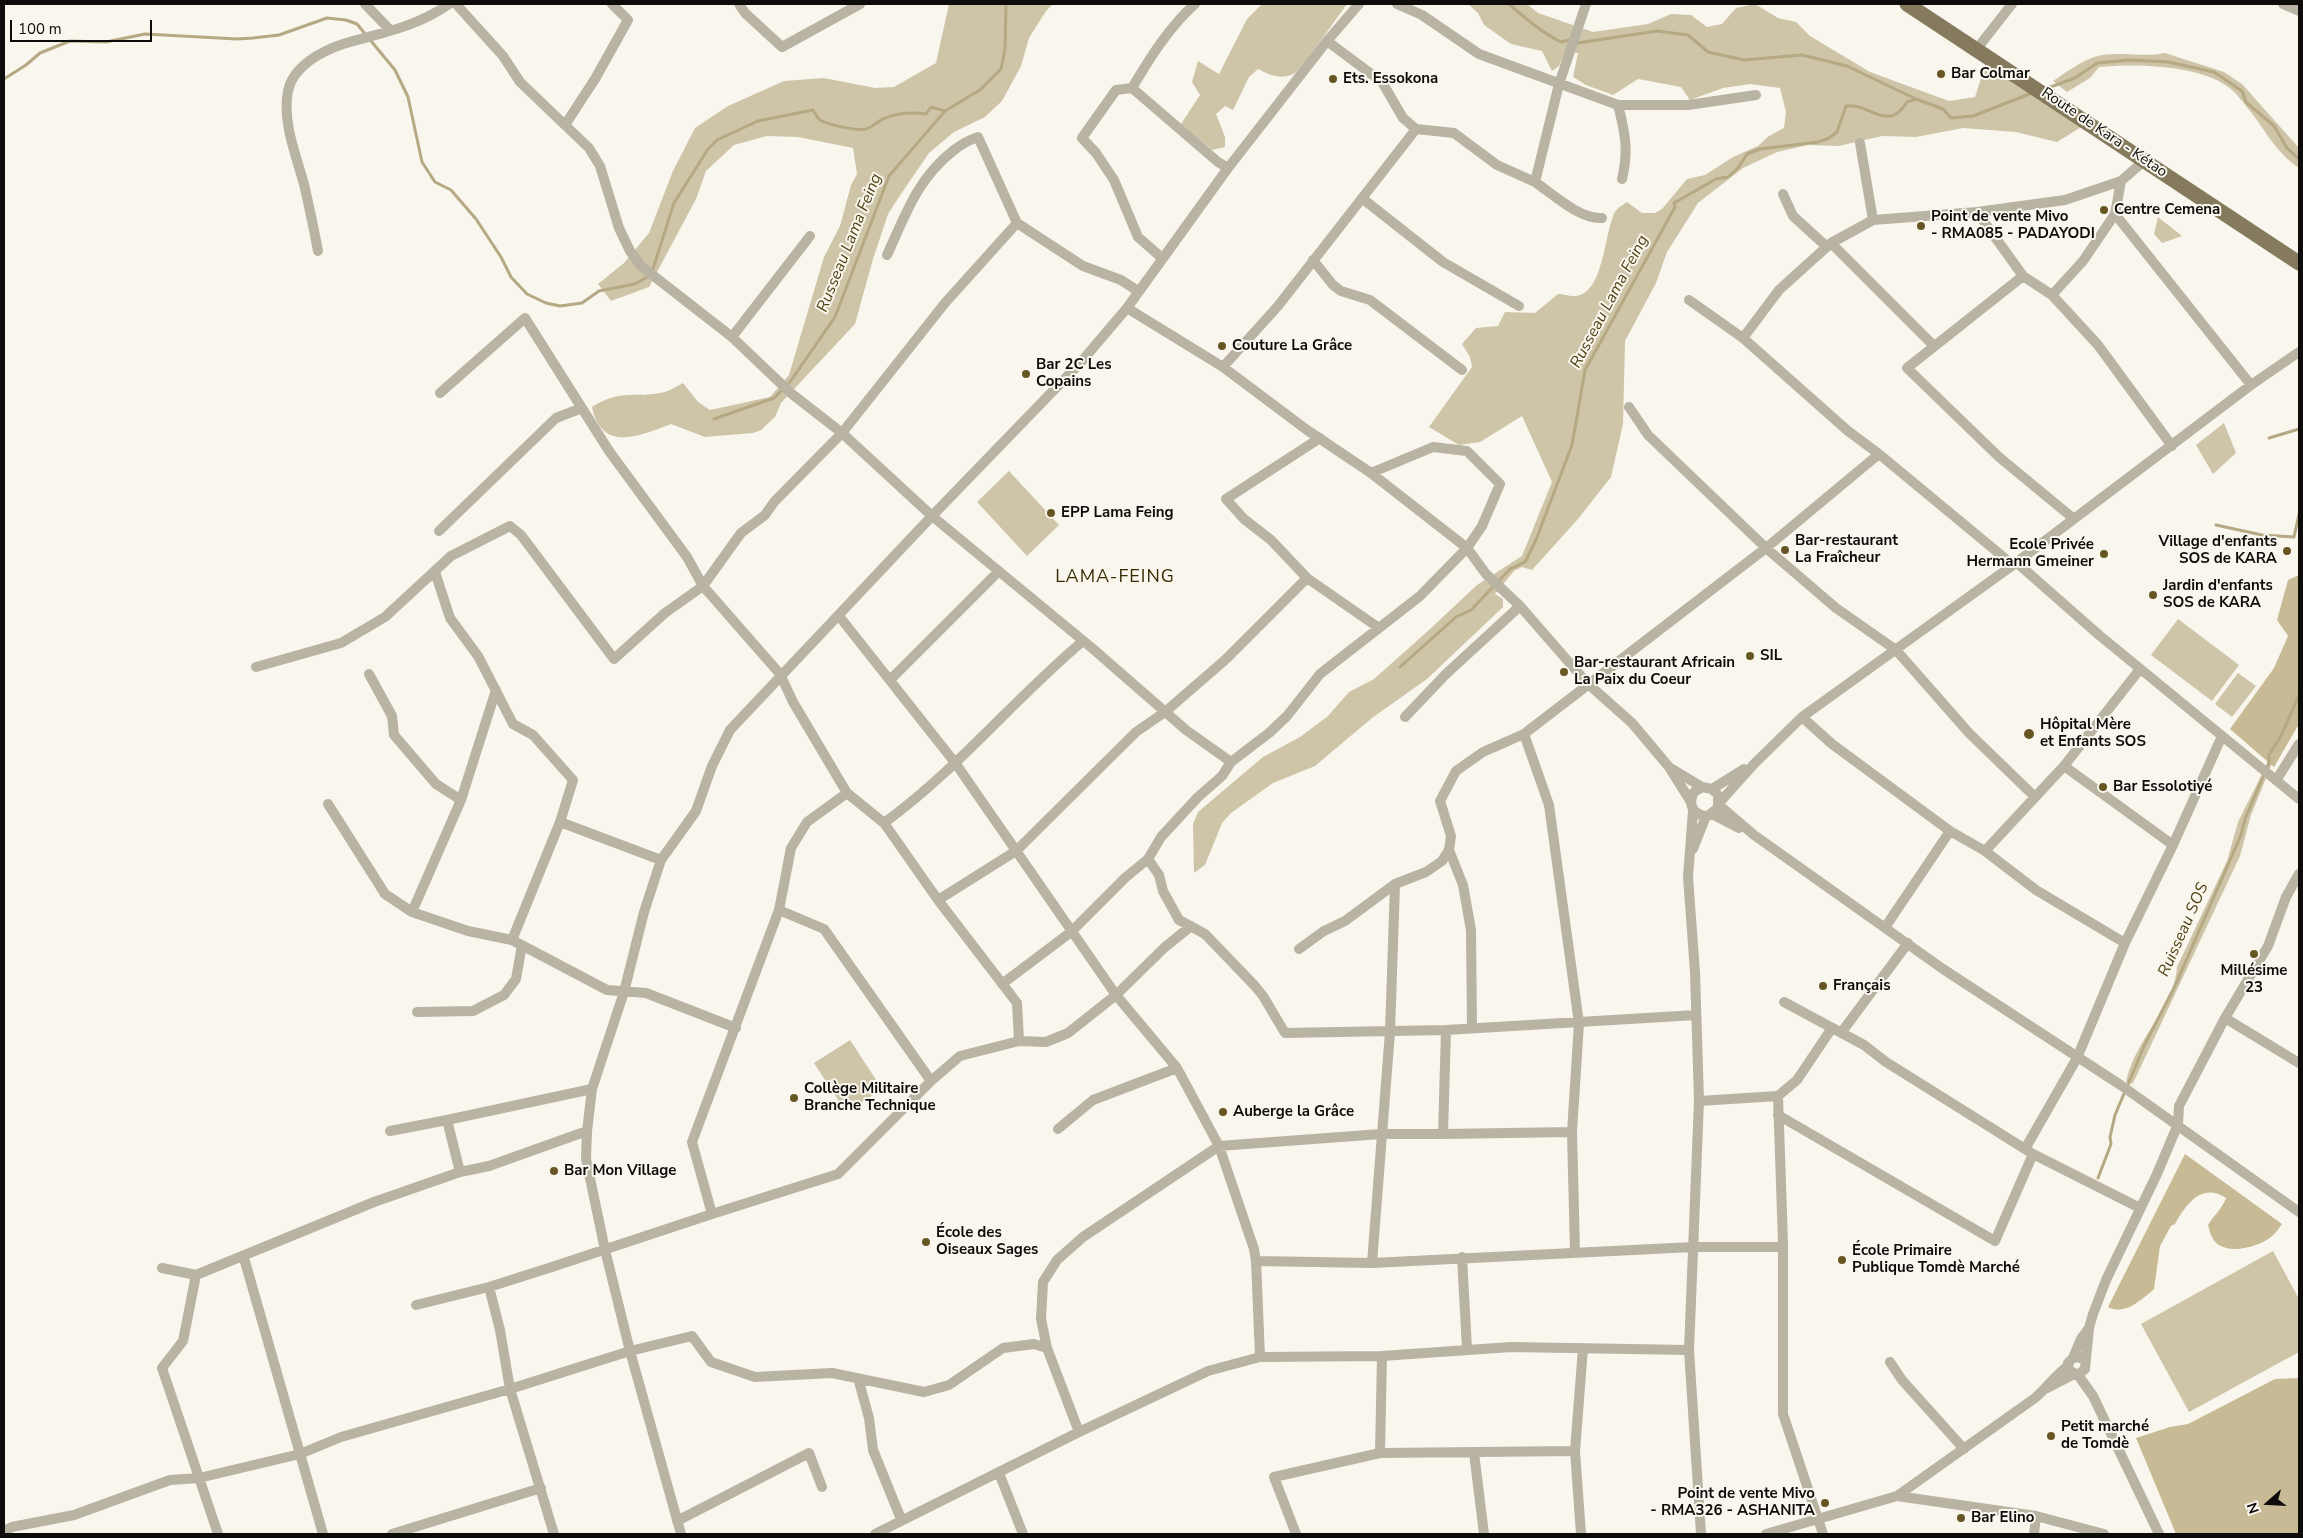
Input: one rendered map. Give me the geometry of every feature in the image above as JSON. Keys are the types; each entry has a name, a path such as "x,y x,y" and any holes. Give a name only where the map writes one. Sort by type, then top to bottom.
{"main road":[{"name":"Route de Kara - Kétao","path":"1908,4 1976,50 2026,80 2144,161 2299,263"}],"street":[{"path":"365,4 390,30"},
{"path":"318,251 288,124 288,90 298,73 314,56 339,46 412,25 449,4"},
{"path":"456,4 503,56 520,82 589,148 600,166 619,228 630,251 641,266 732,337 792,394 842,433 932,516 1083,641 1165,712 1231,762"},
{"path":"565,125 595,79 628,20 612,4"},
{"path":"739,4 745,13 782,47 860,4"},
{"path":"1132,88 1149,59 1194,4"},
{"path":"680,1534 630,1351 605,1250 586,1158 592,1088 624,992 644,912 662,860 696,811 712,766 730,730 780,674 839,616 932,516 1081,362 1127,308 1138,290 1228,168 1358,4"},
{"path":"1397,4 1422,16 1479,54 1618,105 1688,105 1756,95"},
{"path":"1535,182 1559,84 1586,4"},
{"path":"1976,50 2012,4"},
{"path":"2284,4 2299,11"},
{"path":"1327,41 1382,82 1403,118 1416,129 1454,133 1496,165 1535,182 1572,207 1593,218 1602,218"},
{"path":"1162,258 1138,237 1114,180 1096,153 1082,138 1116,90 1132,88 1218,162 1228,168"},
{"path":"1618,105 1624,127 1627,158 1622,179"},
{"path":"1222,367 1278,306 1416,129"},
{"path":"887,256 924,179 938,163 969,140 978,137 1017,224 1082,266 1121,280 1138,290"},
{"path":"1860,142 1873,220"},
{"path":"1743,338 1779,290 1829,245 1873,220 1978,212 2065,200 2121,181 2144,161"},
{"path":"2052,295 2083,262 2115,214 2121,181"},
{"path":"1783,194 1793,216 1829,245 1934,346"},
{"path":"1363,199 1443,262 1519,306"},
{"path":"1978,212 2023,276 2052,295 2098,345 2172,446"},
{"path":"2115,214 2251,385"},
{"path":"256,667 341,643 352,637 385,617 450,556 510,526 520,535 614,659 665,613 703,586 741,533 765,515 774,502 842,433 946,303 1017,224"},
{"path":"732,337 810,236"},
{"path":"1313,260 1333,285 1341,291 1370,300 1462,370"},
{"path":"2023,276 1960,328 1907,368 1999,457 2074,519"},
{"path":"1689,300 1743,338 1848,431 1880,454 2014,563 2299,799"},
{"path":"1127,308 1222,367 1371,473 1467,548 1486,574 1520,606 1587,684 1632,722 1669,767 1692,806 1754,835"},
{"path":"440,393 525,318 609,451 687,557 703,586 780,674 793,702 848,793 884,823 938,900 1017,1003 1019,1041"},
{"path":"1688,862 1709,815 1754,764 1802,718 2074,519 2251,385 2299,352"},
{"path":"1629,407 1648,435 1766,548 1836,608 1896,650 1969,733 2035,797"},
{"path":"439,530 556,418 582,408"},
{"path":"1320,438 1226,499 1244,519 1271,540 1307,578 1379,628"},
{"path":"1002,984 1071,932 1126,877 1148,859 1161,837 1198,797 1222,776 1231,762 1270,733 1287,716 1320,674 1420,596 1467,548 1482,526 1500,484 1467,451 1433,447 1371,473"},
{"path":"1300,949 1324,931 1345,921 1395,884 1426,872 1442,862 1449,850 1451,836 1440,801 1456,771 1482,752 1524,734 1766,548 1880,454"},
{"path":"891,679 999,571"},
{"path":"435,572 450,618 478,656 513,724 533,734 573,780 560,822 512,940"},
{"path":"938,900 1016,851 1136,732 1165,712 1225,660 1307,578"},
{"path":"1405,717 1446,674 1520,606"},
{"path":"839,616 891,679 956,764 1116,995 1177,1068 1219,1146 1256,1261 1260,1357"},
{"path":"884,823 904,809 956,764 1042,678 1083,641"},
{"path":"1985,851 2064,766 2140,669"},
{"path":"369,674 392,716 394,735 436,784 460,800"},
{"path":"412,912 460,800 496,690"},
{"path":"1802,718 1832,744 1950,831 1985,851 2036,890 2125,943"},
{"path":"1524,734 1549,805 1579,1023 1572,1132 1575,1252"},
{"path":"1778,1115 1995,1241 2029,1151 2077,1058 2125,943 2222,736"},
{"path":"2270,774 2299,744"},
{"path":"1701,1534 1689,1350 1699,1101 1688,862 1694,792 1707,788 1754,764"},
{"path":"2064,766 2173,844"},
{"path":"1669,767 1718,795 1719,803 1754,835 1886,926 1943,969 2178,1124 2299,1212"},
{"path":"712,1214 692,1142 779,910 791,848 807,822 848,793"},
{"path":"328,804 385,894 412,912 468,931 512,940 607,990 646,993 736,1028"},
{"path":"560,822 662,860"},
{"path":"1886,926 1950,831"},
{"path":"1449,850 1462,885 1471,930 1472,1027"},
{"path":"1148,859 1159,875 1164,890 1180,920 1206,934 1255,986 1264,996 1286,1033 1446,1030 1696,1015"},
{"path":"2159,1534 2093,1396 2077,1367 2106,1280 2157,1174 2178,1124 2179,1106 2226,1018 2268,946 2286,897 2299,874"},
{"path":"1372,1263 1390,1032 1395,884"},
{"path":"779,910 824,929 930,1081"},
{"path":"416,1305 489,1287 838,1174 930,1081 960,1056 1019,1041 1046,1042 1068,1033 1116,995 1164,948 1191,926"},
{"path":"1699,1101 1778,1096 1797,1080 1908,943"},
{"path":"417,1012 473,1010 504,995 516,980 522,945"},
{"path":"1784,1002 1864,1045 1886,1062 2029,1151 2140,1208"},
{"path":"2226,1018 2299,1063"},
{"path":"1443,1134 1446,1030"},
{"path":"1058,1129 1093,1100 1177,1068"},
{"path":"390,1131 592,1088"},
{"path":"1778,1096 1783,1247 1783,1414 1823,1534"},
{"path":"447,1120 460,1172"},
{"path":"162,1268 196,1276 244,1258 358,1208 460,1172 489,1166 587,1131"},
{"path":"1079,1432 1047,1348 1041,1319 1043,1282 1057,1260 1083,1237 1219,1146 1381,1134 1572,1132"},
{"path":"1256,1261 1372,1263 1462,1257 1693,1247 1783,1247"},
{"path":"1462,1257 1467,1349"},
{"path":"244,1258 323,1534"},
{"path":"196,1276 183,1341 162,1368 218,1534"},
{"path":"489,1287 500,1330 510,1389 554,1534"},
{"path":"4,1531 12,1527 74,1515 170,1480 199,1478 300,1454 341,1437 510,1389 630,1351 692,1336 711,1362 755,1377 832,1373 924,1392 949,1385 1003,1348 1034,1344 1047,1348"},
{"path":"875,1534 1079,1432 1208,1372 1260,1357 1382,1356 1467,1349 1583,1348 1689,1350"},
{"path":"1581,1534 1575,1451 1583,1348"},
{"path":"1380,1453 1382,1356"},
{"path":"1890,1362 1902,1380 1964,1449"},
{"path":"1766,1534 1897,1496 2046,1388 2057,1374 2077,1367"},
{"path":"858,1378 869,1418 873,1450 901,1520"},
{"path":"1296,1534 1274,1476 1380,1453 1575,1451"},
{"path":"678,1522 809,1453 822,1487"},
{"path":"1474,1453 1484,1534"},
{"path":"999,1473 1023,1534"},
{"path":"392,1534 541,1488"},
{"path":"1897,1496 2036,1516 2104,1534"},
{"path":"2034,1534 2036,1516"}],"shaded area":[{"path":"949,4 1053,4 1046,11 1029,38 1021,66 1002,101 985,117 954,132 929,153 888,214 855,324 781,403 775,417 761,430 753,433 705,437 671,424 635,436 613,436 604,431 597,422 592,407 602,401 620,396 665,392 683,383 698,402 710,410 770,397 789,375 824,257 840,226 851,185 857,174 853,148 798,137 767,136 734,145 706,171 696,199 649,287 611,301 598,284 624,263 649,233 673,171 695,128 728,106 784,81 824,78 875,88 894,87 936,63"},
{"path":"1262,4 1347,4 1295,73 1286,76 1276,76 1258,69 1249,77 1233,110 1225,106 1216,114 1225,137 1225,147 1212,150 1181,124 1200,95 1192,82 1198,61 1219,74 1247,19"},
{"path":"1468,4 1527,4 1538,13 1593,32 1648,24 1671,14 1691,15 1707,27 1722,24 1736,8 1755,4 1778,18 1796,22 1810,36 1870,72 1949,101 1975,97 1986,63 2083,126 2057,142 2016,132 1963,128 1916,137 1882,136 1839,146 1808,145 1777,152 1743,168 1698,203 1667,252 1656,283 1625,341 1623,424 1611,477 1578,519 1532,570 1522,567 1514,571 1495,594 1503,599 1503,607 1427,679 1372,718 1315,766 1273,783 1231,813 1222,823 1205,865 1194,873 1193,824 1198,812 1263,757 1300,737 1328,716 1349,692 1374,679 1477,585 1522,556 1552,482 1522,416 1480,442 1459,445 1429,427 1472,367 1470,357 1462,344 1476,328 1498,326 1505,312 1535,313 1558,294 1576,296 1585,292 1592,285 1598,274 1615,212 1627,202 1642,213 1655,213 1662,209 1687,179 1705,175 1733,157 1758,146 1769,136 1784,128 1786,112 1780,88 1750,84 1723,88 1690,100 1681,87 1638,79 1613,95 1586,85 1573,77 1578,53 1565,52 1559,66 1552,71 1542,51 1511,44 1484,25 1478,13"},
{"path":"2165,53 2224,72 2242,84 2299,148 2299,168 2278,149 2235,92 2205,75 2169,68 2131,65 2099,67 2090,78 2067,92 2053,81 2078,65 2102,55"},
{"path":"2158,217 2182,236 2162,243 2154,234"},
{"path":"2224,423 2236,453 2213,474 2196,445"},
{"path":"1009,471 1059,525 1027,556 977,502"},
{"path":"2299,575 2299,724 2274,767 2230,729 2274,668 2288,636 2277,620 2288,580"},
{"path":"2178,619 2239,665 2212,701 2151,655"},
{"path":"2238,673 2256,686 2232,717 2215,704"},
{"path":"2269,750 2273,761 2251,815 2240,856 2135,1079 2132,1084 2126,1082 2137,1052 2169,996 2175,981 2177,967 2227,861 2238,822 2267,764"},
{"path":"850,1040 882,1089 846,1112 814,1063"},
{"path":"2185,1154 2282,1224 2267,1240 2254,1246 2239,1249 2225,1248 2215,1241 2208,1225 2226,1198 2217,1194 2202,1194 2189,1203 2175,1224 2171,1226 2160,1246 2154,1289 2127,1308 2121,1310 2108,1307"},
{"path":"2273,1251 2299,1299 2299,1352 2189,1412 2141,1324"},
{"path":"2299,1378 2299,1534 2176,1534 2136,1438 2170,1427 2188,1424 2275,1379"}],"waterway":[{"name":"Russeau Lama Feing","path":"714,419 774,398 790,382 835,317 889,176 945,111 980,90 1001,69 1005,49 1006,4"},
{"name":"Russeau Lama Feing","path":"1509,4 1527,20 1561,42 1569,40 1577,43 1657,31 1688,35 1708,52 1744,60 1802,55 1847,66 1916,99 1943,109 1951,118 1973,116 2032,93"},
{"path":"4,79 26,65 40,53 70,41 106,42 145,34 237,39 279,35 327,18 346,20 357,24 395,70 408,97 422,162 435,182 451,190 476,219 501,257 511,277 527,294 546,303 560,306 582,303 599,291 635,284 651,275 674,203 708,149 717,140 758,121 813,110 819,119 824,122 856,129 869,128 893,115 909,113 926,114 931,107 945,111"},
{"path":"2045,89 2075,78 2097,63 2130,60 2168,62 2214,72 2242,91 2246,102 2274,126 2287,148 2299,159"},
{"name":"Russeau Lama Feing","path":"1400,667 1456,617 1471,610 1510,569 1525,562 1536,540 1572,445 1585,370 1675,207 1674,203 1716,179 1728,177 1738,168 1747,154 1760,149 1818,142 1829,138 1837,132 1846,106 1862,108 1878,115 1893,116 1907,102 1916,99"},
{"path":"2269,438 2299,429"},
{"path":"2216,525 2262,535 2294,537 2299,514"},
{"name":"Ruisseau SOS","path":"2098,1178 2111,1144 2110,1137 2115,1115 2145,1044 2175,986 2241,835 2245,819 2269,763 2269,755 2282,734 2299,695"}],"place":[{"name":"Bar Colmar","path":"1941,74"},
{"name":"Ets. Essokona","path":"1333,79"},
{"name":"Centre Cemena","path":"2104,210"},
{"name":"Point de vente Mivo - RMA085 - PADAYODI","path":"1921,226"},
{"name":"Couture La Grâce","path":"1222,346"},
{"name":"Bar 2C Les Copains","path":"1026,374"},
{"name":"EPP Lama Feing","path":"1051,513"},
{"name":"Bar-restaurant La Fraîcheur","path":"1785,550"},
{"name":"Village d'enfants SOS de KARA","path":"2287,551"},
{"name":"Ecole Privée Hermann Gmeiner","path":"2104,554"},
{"name":"Jardin d'enfants SOS de KARA","path":"2153,595"},
{"name":"SIL","path":"1750,656"},
{"name":"Bar-restaurant Africain La Paix du Coeur","path":"1564,672"},
{"name":"Hôpital Mère et Enfants SOS","path":"2029,734"},
{"name":"Bar Essolotiyé","path":"2103,787"},
{"name":"Millésime 23","path":"2254,954"},
{"name":"Français","path":"1823,986"},
{"name":"Collège Militaire Branche Technique","path":"794,1098"},
{"name":"Auberge la Grâce","path":"1223,1112"},
{"name":"Bar Mon Village","path":"554,1171"},
{"name":"École des Oiseaux Sages","path":"926,1242"},
{"name":"École Primaire Publique Tomdè Marché","path":"1842,1260"},
{"name":"Petit marché de Tomdè","path":"2051,1436"},
{"name":"Point de vente Mivo - RMA326 - ASHANITA","path":"1825,1503"},
{"name":"Bar Elino","path":"1961,1518"}],"district":[{"name":"LAMA-FEING","path":"1115,578"}]}
